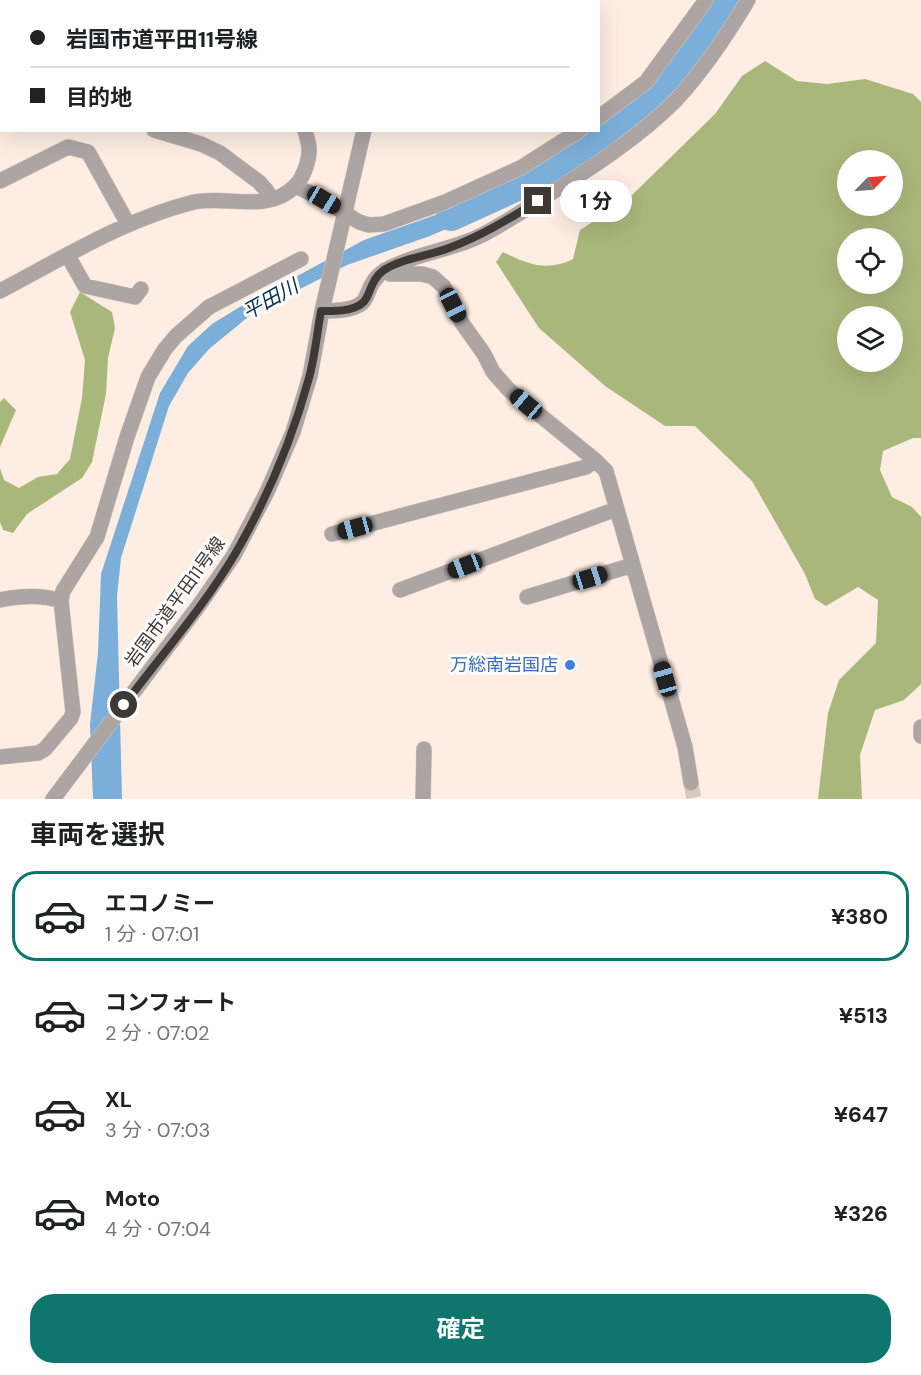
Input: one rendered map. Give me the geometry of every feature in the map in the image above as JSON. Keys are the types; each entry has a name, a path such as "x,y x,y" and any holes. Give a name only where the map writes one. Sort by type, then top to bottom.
{"street":[{"path":"600,116 646,82 706,0"},
{"path":"321,311 338,311 358,306 366,300 372,284 385,270 480,236 588,170 644,128 676,99 727,34 748,0"},
{"path":"161,132 201,144 220,153 259,182 267,191 270,200"},
{"path":"0,291 128,224 162,211 198,201 270,200 296,186 305,168 310,149 306,132"},
{"name":"岩国市道平田11号線","path":"53,799 200,604 234,555 267,492 293,432 310,375 321,311 364,132"},
{"path":"296,186 358,222 369,225 384,224 445,202 522,167 577,132"},
{"path":"0,181 68,147 88,152 128,224"},
{"path":"68,256 85,286 135,297 141,289"},
{"path":"0,757 38,753 45,749 71,718 61,601 63,591 97,537 127,437 148,378 165,349 209,307 301,259"},
{"path":"385,270 390,274 422,274 433,277 439,282 493,372 509,390 606,471 685,747 691,783"},
{"path":"332,534 585,467 595,460"},
{"path":"400,590 616,509"},
{"path":"527,597 633,565"},
{"path":"1,596 51,598 61,601"},
{"path":"921,727 921,736"},
{"path":"423,799 424,749"}],"green space":[{"path":"765,61 797,81 827,84 865,79 913,94 921,102 921,438 913,438 883,451 880,470 892,497 912,507 921,517 921,684 904,700 875,710 860,755 862,799 818,799 828,713 839,680 876,643 878,600 858,587 826,606 815,599 805,574 752,481 695,426 665,426 605,386 539,328 496,262 503,252 529,263 546,266 573,259 580,230 628,199 715,114 742,76"},
{"path":"80,292 112,312 115,328 108,358 106,394 92,462 82,478 27,514 13,533 3,530 0,522 0,468 4,480 19,488 38,477 57,474 70,459 82,398 85,360 70,312"},
{"path":"4,398 16,410 0,447 0,402"}],"water":[{"path":"490,199 486,212 430,236 347,265 253,313 209,349 188,373 169,406 121,558 117,596 122,799 93,799 90,724 98,653 101,574 160,393 188,346 212,324 238,308 364,240 478,200"}],"waterway":[{"name":"平田川","path":"451,216 539,176 598,141 649,105 705,33 725,0"}],"tunnel":[{"path":"691,783 694,799"}],"place":[{"name":"万総南岩国店","path":"570,665"}],"route":[{"path":"124,705 234,555 267,492 293,432 310,375 321,311 338,311 358,306 366,300 372,284 385,270 480,236 538,201"}]}
